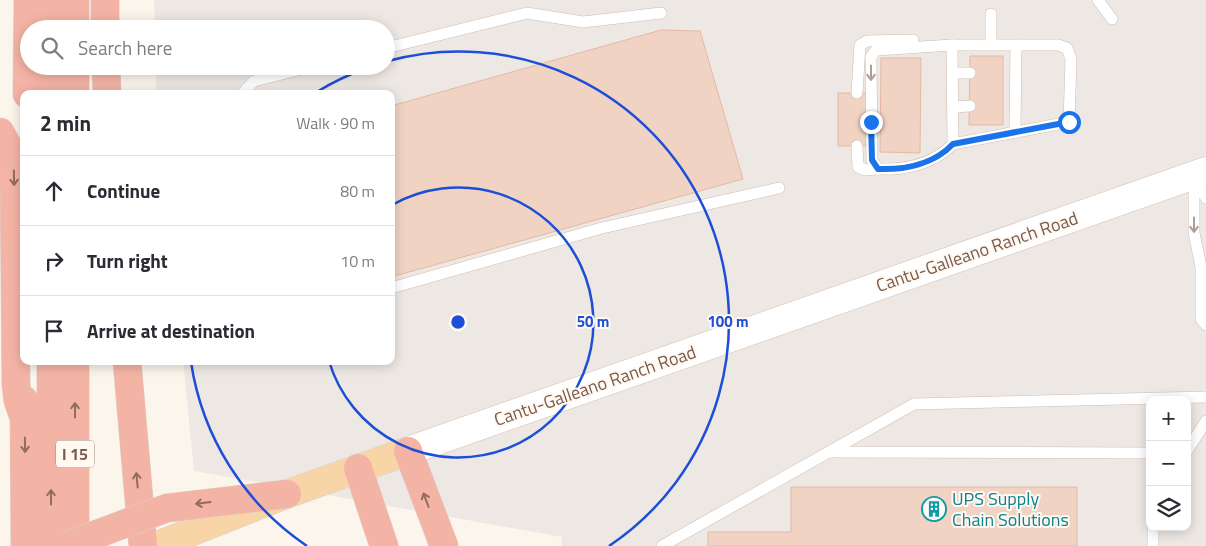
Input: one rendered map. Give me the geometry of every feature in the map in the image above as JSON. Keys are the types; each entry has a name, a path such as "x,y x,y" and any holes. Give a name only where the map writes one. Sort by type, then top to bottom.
{"highway":[{"path":"28,0 28,20"},
{"path":"51,0 51,20"},
{"path":"75,20 76,0"},
{"path":"104,0 105,20"},
{"path":"27,75 27,90"},
{"path":"51,75 51,90"},
{"path":"75,75 75,90"},
{"path":"106,75 107,90"},
{"path":"0,132 11,152 14,167 16,385 18,402 24,418"},
{"path":"25,365 25,546"},
{"path":"50,365 51,546"},
{"name":"I 15","path":"75,365 75,546"},
{"path":"127,365 143,546"},
{"path":"408,451 444,546"},
{"path":"358,468 384,546"},
{"path":"65,546 167,508 287,494"}],"main road":[{"name":"Cantu-Galleano Ranch Road","path":"156,546 358,468 1202,182"}],"lane":[{"path":"1098,0 1112,19"},
{"path":"395,46 528,13 583,22 661,13"},
{"path":"991,45 992,14"},
{"path":"857,93 858,52 860,45 867,41 915,40 952,45"},
{"path":"952,45 953,144"},
{"path":"857,146 858,166 866,170 895,170 942,156 953,144 1069,122 1071,59 1067,48 1058,45 952,45 876,50 871,57 872,160 878,169"},
{"path":"1015,132 1016,45"},
{"path":"1003,72 1016,72"},
{"path":"952,73 970,73"},
{"path":"246,90 254,81 278,75"},
{"path":"1003,105 1015,105"},
{"path":"953,107 970,106"},
{"path":"1202,182 1194,233 1201,267 1201,319 1206,325"},
{"path":"395,287 602,228 778,188"},
{"path":"662,546 914,404 1206,397"},
{"path":"1191,445 1206,421"},
{"path":"829,452 1146,453"},
{"path":"1153,531 1153,546"}],"shaded area":[{"path":"154,0 1206,0 1206,546 562,546 562,537 194,471 183,365 395,365 395,90 156,90 156,75 395,75 395,20 155,20"}],"building":[{"path":"661,30 700,31 743,179 395,276 395,105"},
{"path":"970,56 1003,56 1003,125 969,125"},
{"path":"881,58 921,58 920,153 880,152"},
{"path":"838,93 867,93 866,146 838,146"},
{"name":"UPS Supply Chain Solutions","path":"791,487 1077,487 1077,546 708,546 708,532 791,532"}],"place":[{"name":"UPS Supply Chain Solutions","path":"934,509"}],"route":[{"path":"871,122 872,160 878,169 895,170 942,156 953,144 1069,122"}]}
